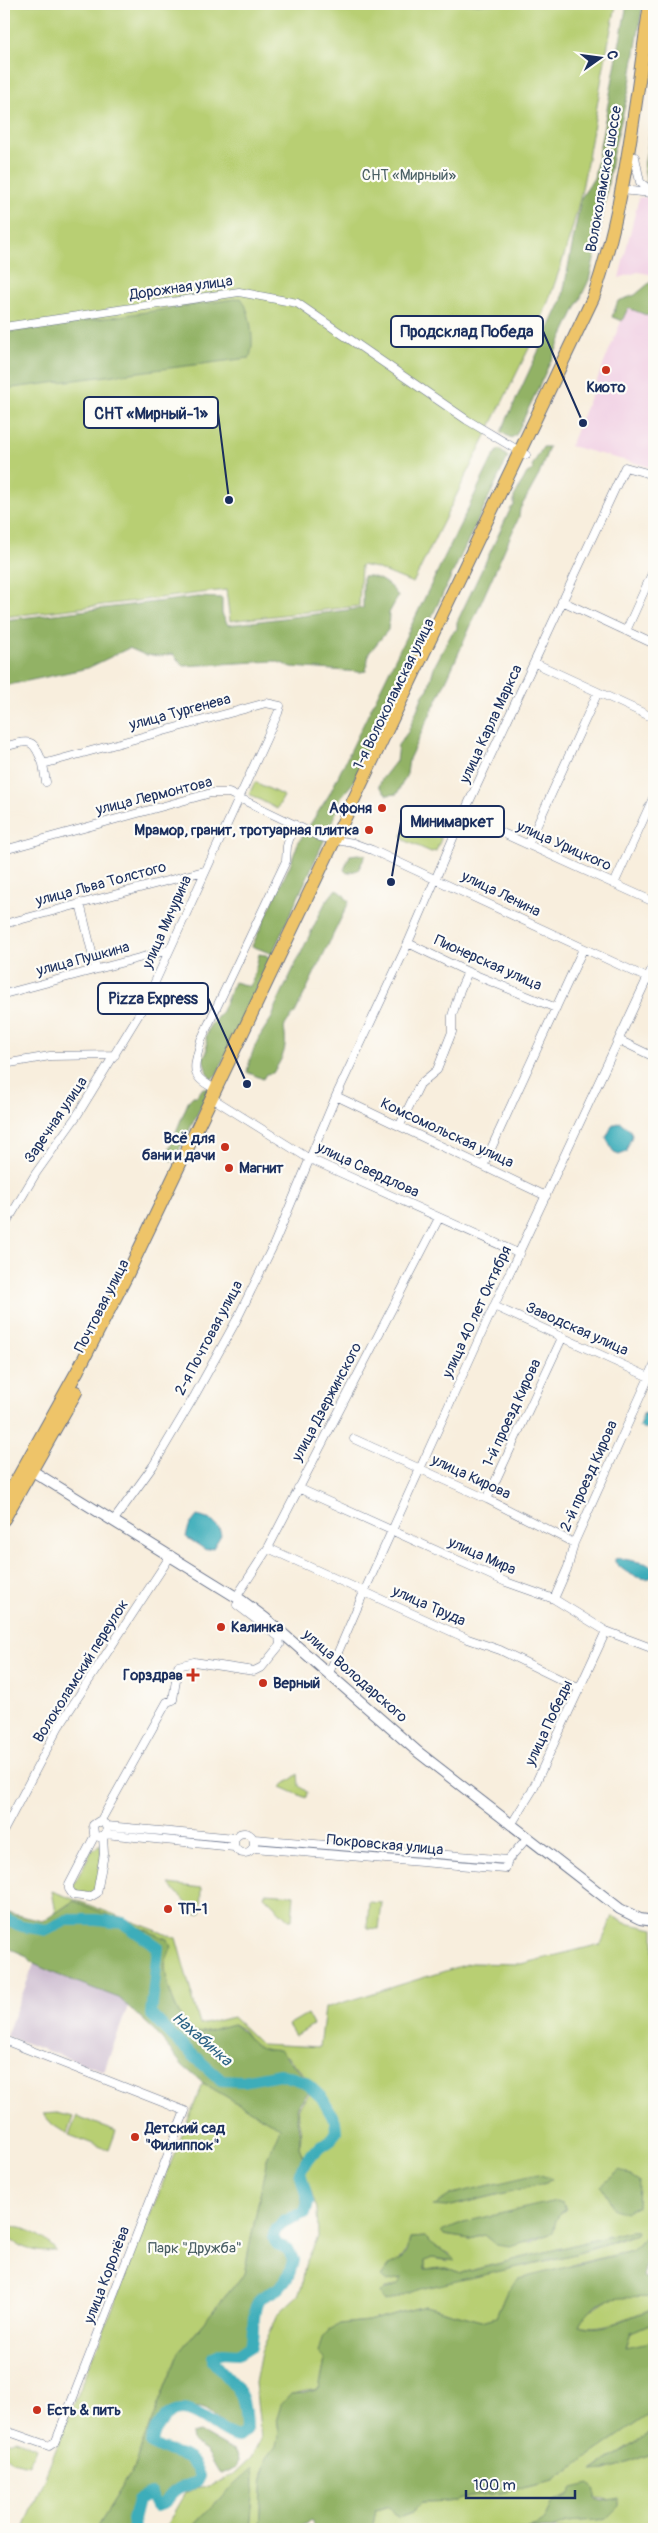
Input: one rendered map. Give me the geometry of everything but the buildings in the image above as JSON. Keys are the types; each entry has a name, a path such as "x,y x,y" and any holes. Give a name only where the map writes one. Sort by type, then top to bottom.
{"main road":[{"name":"Волоколамское шоссе","path":"625,191 650,4"},
{"name":"Волоколамское шоссе","path":"597,300 635,157 654,32"},
{"name":"1-я Волоколамская улица","path":"216,1096 597,300"},
{"name":"Почтовая улица","path":"4,1519 28,1468 133,1281 216,1096"},
{"name":"Почтовая улица","path":"4,1502 28,1468"}],"street":[{"path":"635,157 640,182 653,193"},
{"path":"625,191 653,193"},
{"name":"Дорожная улица","path":"4,327 239,292 297,303 467,420 523,453"},
{"name":"улица Карла Маркса","path":"308,1158 408,943 463,815 625,467 654,475"},
{"path":"626,631 654,569"},
{"path":"562,601 654,644"},
{"path":"535,663 654,718"},
{"path":"528,845 598,692"},
{"name":"улица Тургенева","path":"43,764 266,703 280,706 240,798"},
{"path":"4,747 25,741 31,742 36,746 43,764 46,782"},
{"name":"улица Лермонтова","path":"4,850 211,793 230,794 320,837 338,840"},
{"path":"614,884 654,796"},
{"name":"улица Мичурина","path":"116,1055 144,1006 204,871 240,798"},
{"name":"улица Урицкого","path":"463,815 654,902"},
{"name":"улица Свердлова","path":"294,824 288,839 286,861 201,1040 196,1065 196,1077 216,1096 308,1158 520,1254"},
{"name":"улица Ленина","path":"338,840 372,850 436,878 583,949 651,979"},
{"name":"улица Льва Толстого","path":"4,924 204,871"},
{"path":"80,904 96,969"},
{"name":"Пионерская улица","path":"408,943 468,972 556,1008"},
{"path":"484,1164 583,949"},
{"name":"улица Пушкина","path":"4,994 168,950"},
{"name":"улица 40 лет Октября","path":"329,1673 494,1306 619,1040 651,979 654,964"},
{"path":"400,1125 420,1084 437,1070 452,1032 452,1016 468,972"},
{"path":"619,1040 654,1057"},
{"path":"4,1064 50,1056 116,1055"},
{"name":"Заречная улица","path":"4,1227 36,1173 78,1114 116,1055"},
{"name":"Комсомольская улица","path":"336,1096 484,1164 546,1196"},
{"name":"2-я Почтовая улица","path":"114,1520 153,1466 236,1321 274,1244 308,1158"},
{"name":"улица Дзержинского","path":"239,1598 268,1548 439,1218"},
{"name":"Заводская улица","path":"494,1306 650,1377"},
{"name":"1-й проезд Кирова","path":"487,1499 562,1338"},
{"name":"2-й проезд Кирова","path":"554,1599 568,1567 574,1543 654,1366"},
{"name":"улица Кирова","path":"354,1439 487,1499 574,1543"},
{"name":"улица Володарского","path":"28,1468 239,1598 329,1673 418,1752 527,1838 620,1909 640,1919 654,1921"},
{"name":"улица Мира","path":"298,1488 506,1582 554,1599 606,1631 654,1649"},
{"name":"улица Труда","path":"268,1548 468,1638 500,1650 580,1689"},
{"name":"Волоколамский переулок","path":"4,1830 59,1726 171,1555"},
{"path":"102,1831 104,1854 97,1893 90,1897 73,1895 68,1889 69,1886 102,1831 167,1702 173,1700 178,1666 194,1662 254,1671 262,1667 280,1645 279,1637 237,1605 239,1598"},
{"name":"улица Победы","path":"511,1825 532,1791 606,1631"},
{"name":"Покровская улица","path":"102,1831 235,1838 245,1833 254,1844 505,1870 508,1860 527,1838"},
{"name":"Покровская улица","path":"102,1831 234,1847 244,1854 254,1844 508,1860"},
{"path":"234,1847 235,1838"},
{"name":"улица Королёва","path":"4,2040 185,2111 56,2441 49,2446 5,2434"}],"shaded area":[{"path":"639,197 654,198 654,275 638,272 619,278"},
{"path":"627,307 654,318 654,468 570,446"},
{"path":"34,1964 119,1998 128,2006 104,2071 6,2036"}],"green space":[{"name":"СНТ «Мирный»","path":"4,4 624,4 623,8 616,6 577,212 548,303 534,338 413,583 376,568 361,565 359,606 230,621 226,590 4,617"},
{"path":"627,4 643,4 629,90 613,152 598,243 589,280 516,435 511,438 501,432 562,300 581,198 594,178"},
{"path":"654,106 654,184 647,184 644,167"},
{"path":"654,279 654,318 628,308 622,321 612,317 618,301 635,295"},
{"path":"241,298 247,310 251,327 252,345 249,358 4,389 4,333"},
{"path":"543,447 549,447 539,475 520,509 519,517 448,677 409,759 407,774 397,794 387,795 379,786 382,779 396,761 398,745 408,732 423,695 428,689 434,667 452,633 457,629 457,622 511,508 514,506 514,497 527,473 533,470 532,466"},
{"path":"499,449 508,457 352,784 341,797 333,821 272,954 252,946 290,865 298,843 329,795 492,459"},
{"path":"363,576 373,577 384,582 398,597 389,613 388,630 369,653 366,671 292,667 275,661 183,666 173,654 162,656 145,655 129,648 88,668 4,686 4,620 198,597 222,598 222,614 228,625 363,608"},
{"path":"255,782 284,796 277,809 249,794"},
{"path":"411,823 439,835 441,839 436,851 431,852 404,840 402,836 407,824"},
{"path":"350,855 366,855 358,870 347,873 344,870"},
{"path":"336,889 349,902 295,1013 285,1026 285,1046 280,1060 273,1073 266,1074 263,1079 247,1072 254,1049 273,1016 275,1007 325,903"},
{"path":"259,954 266,955 271,959 217,1074 212,1079 207,1073 203,1058 207,1052 206,1037 209,1027 222,1011 234,982 249,986 253,979"},
{"path":"203,1088 210,1089 174,1160 171,1161 167,1154 189,1100 193,1096 197,1096"},
{"path":"298,1774 299,1786 307,1792 306,1798 281,1787"},
{"path":"100,1844 101,1864 97,1885 90,1895 82,1894 73,1886 91,1852"},
{"path":"169,1884 202,1888 201,1913 197,1914"},
{"path":"52,1891 176,1938 200,2025 233,2017 261,2044 320,2047 325,2008 471,1963 521,1964 601,1944 613,1916 625,1923 654,1929 654,2231 652,2229 632,2251 575,2264 507,2291 496,2317 482,2321 425,2306 368,2321 340,2324 325,2360 319,2389 291,2394 277,2418 279,2432 276,2447 267,2458 263,2472 260,2529 250,2529 253,2469 226,2492 191,2529 164,2529 185,2493 194,2489 209,2487 234,2474 251,2458 261,2438 255,2383 261,2352 278,2314 298,2295 302,2285 305,2265 318,2237 317,2209 302,2164 303,2157 299,2147 301,2131 298,2114 299,2108 310,2094 308,2079 287,2056 256,2048 242,2029 234,2024 196,2034 179,2013 168,1985 165,1965 171,1948 70,1903 56,1913","holes":["551,2179 546,2183 447,2207 452,2194","566,2210 557,2217 552,2233 531,2242 496,2245 484,2235 470,2239 444,2235 449,2228 464,2222","630,2231 636,2231 636,2234 583,2252 445,2282 418,2289 386,2302 384,2297 385,2289 399,2284 402,2278 390,2265 399,2260 404,2254 410,2238 425,2237 436,2248 450,2254 448,2261 432,2258 425,2261 425,2269 447,2268 461,2273"]},
{"path":"265,1893 294,1895 292,1920 289,1920 264,1896"},
{"path":"74,1901 168,1939 171,1948 165,1966 168,1984 179,2013 190,2029 196,2034 233,2024 257,2046 263,2049 280,2050 313,2086 299,2104 297,2111 300,2136 299,2147 303,2157 297,2176 303,2193 301,2209 279,2219 269,2234 277,2248 285,2252 288,2263 287,2271 284,2277 259,2296 254,2303 251,2313 252,2329 246,2344 235,2350 213,2355 210,2362 219,2376 239,2395 243,2428 237,2434 227,2428 212,2414 200,2408 187,2409 161,2419 151,2445 156,2452 184,2459 198,2472 195,2480 171,2487 168,2495 161,2501 147,2492 140,2493 133,2507 132,2529 96,2529 131,2473 179,2352 244,2274 267,2159 280,2128 203,2083 183,2066 154,2030 119,1998 58,1975 34,1964 27,1956 4,1946 4,1912 43,1921"},
{"path":"369,1902 382,1903 379,1929 367,1928"},
{"path":"307,2014 313,2025 295,2036 288,2025"},
{"name":"Парк \"Дружба\"","path":"203,2083 281,2128 267,2159 244,2274 179,2352 131,2473 96,2529 24,2529"},
{"path":"56,2113 73,2117 67,2134 53,2125 43,2114"},
{"path":"77,2116 116,2131 109,2150 69,2135"},
{"path":"620,2170 639,2181 638,2208 631,2209 625,2213 614,2209 601,2186"},
{"path":"538,2174 552,2179 546,2183 447,2207 433,2206 452,2194"},
{"path":"556,2201 563,2203 566,2210 557,2217 553,2233 510,2247 496,2245 484,2235 470,2239 444,2235 441,2231 464,2222"},
{"path":"4,2227 19,2228 33,2232 56,2251 35,2251 15,2243 4,2234"},
{"path":"653,2229 654,2259 647,2261 643,2277 654,2277 654,2297 621,2298 602,2302 586,2314 579,2325 598,2327 608,2325 654,2309 654,2322 631,2332 626,2347 654,2341 654,2411 553,2481 501,2493 470,2496 455,2501 423,2502 412,2513 398,2518 389,2506 376,2510 373,2525 366,2529 315,2529 311,2521 295,2529 260,2529 263,2472 267,2458 276,2446 279,2432 277,2418 281,2405 291,2394 306,2393 319,2389 325,2360 318,2353 322,2338 329,2330 340,2324 368,2321 425,2306 482,2321 496,2317 507,2291 518,2279 632,2251"},
{"path":"630,2231 637,2231 636,2234 575,2254 417,2290 386,2302 379,2293 398,2284 402,2278 387,2281 381,2277 390,2265 403,2258 407,2252 410,2238 425,2237 456,2261 432,2258 425,2261 425,2269 447,2268 461,2273"},
{"path":"613,2297 654,2297 654,2309 608,2325 589,2327 579,2325 586,2312"},
{"path":"654,2322 654,2341 626,2348 631,2332"},
{"path":"654,2411 654,2430 593,2470 606,2470 654,2453 654,2529 552,2529 565,2523 607,2518 611,2500 569,2494 553,2502 547,2517 542,2523 526,2529 366,2529 373,2525 376,2510 390,2506 398,2518 412,2513 423,2502 455,2501 470,2496 501,2493 553,2481"},
{"path":"654,2430 654,2453 606,2470 592,2471"},
{"path":"200,2432 235,2452 238,2459 237,2467 222,2474 219,2473 206,2451 192,2442 191,2434"},
{"path":"16,2439 36,2448 29,2465 12,2461 4,2454 7,2443"},
{"path":"253,2468 254,2485 250,2529 191,2529 226,2492"},
{"path":"590,2484 595,2490 595,2499 603,2501 619,2498 619,2506 607,2518 566,2522 552,2529 526,2529 539,2525 545,2520 553,2502 569,2495 573,2488"}],"water":[{"path":"620,1122 630,1131 632,1136 627,1152 619,1155 614,1153 606,1138 612,1126"},
{"path":"654,1411 654,1435 648,1430 639,1427 643,1414"},
{"path":"197,1516 211,1520 219,1528 221,1535 213,1548 206,1550 186,1537 189,1526"},
{"path":"619,1558 649,1564 653,1570 652,1577 638,1577 627,1572 615,1562 615,1559"}],"waterway":[{"name":"Нахабинка","path":"4,1919 22,1926 47,1930 67,1920 96,1920 123,1923 158,1947 151,2014 176,2040 221,2080 243,2081 280,2074 305,2082 322,2098 335,2121 336,2131 330,2141 311,2154 300,2172 308,2202 305,2213 281,2224 273,2237 277,2245 288,2249 293,2260 287,2279 277,2289 263,2296 257,2304 251,2346 238,2354 222,2353 213,2357 213,2361 235,2386 242,2398 246,2431 239,2437 220,2429 201,2416 191,2412 182,2410 172,2412 158,2425 152,2444 166,2451 186,2457 192,2461 200,2476 197,2482 175,2491 165,2503 157,2506 151,2494 138,2500 133,2520 134,2529"}],"place":[{"name":"Киото","path":"606,370"},
{"name":"Продсклад Победа","path":"583,423"},
{"name":"СНТ «Мирный-1»","path":"229,500"},
{"name":"Афоня","path":"382,808"},
{"name":"Мрамор, гранит, тротуарная плитка","path":"369,830"},
{"name":"Минимаркет","path":"391,882"},
{"name":"Pizza Express","path":"247,1084"},
{"name":"Всё для бани и дачи","path":"225,1147"},
{"name":"Магнит","path":"229,1168"},
{"name":"Калинка","path":"221,1627"},
{"name":"Горздрав","path":"193,1675"},
{"name":"Верный","path":"263,1683"},
{"name":"ТП-1","path":"168,1909"},
{"name":"Детский сад \"Филиппок\"","path":"135,2137"},
{"name":"Есть & пить","path":"37,2410"}]}
